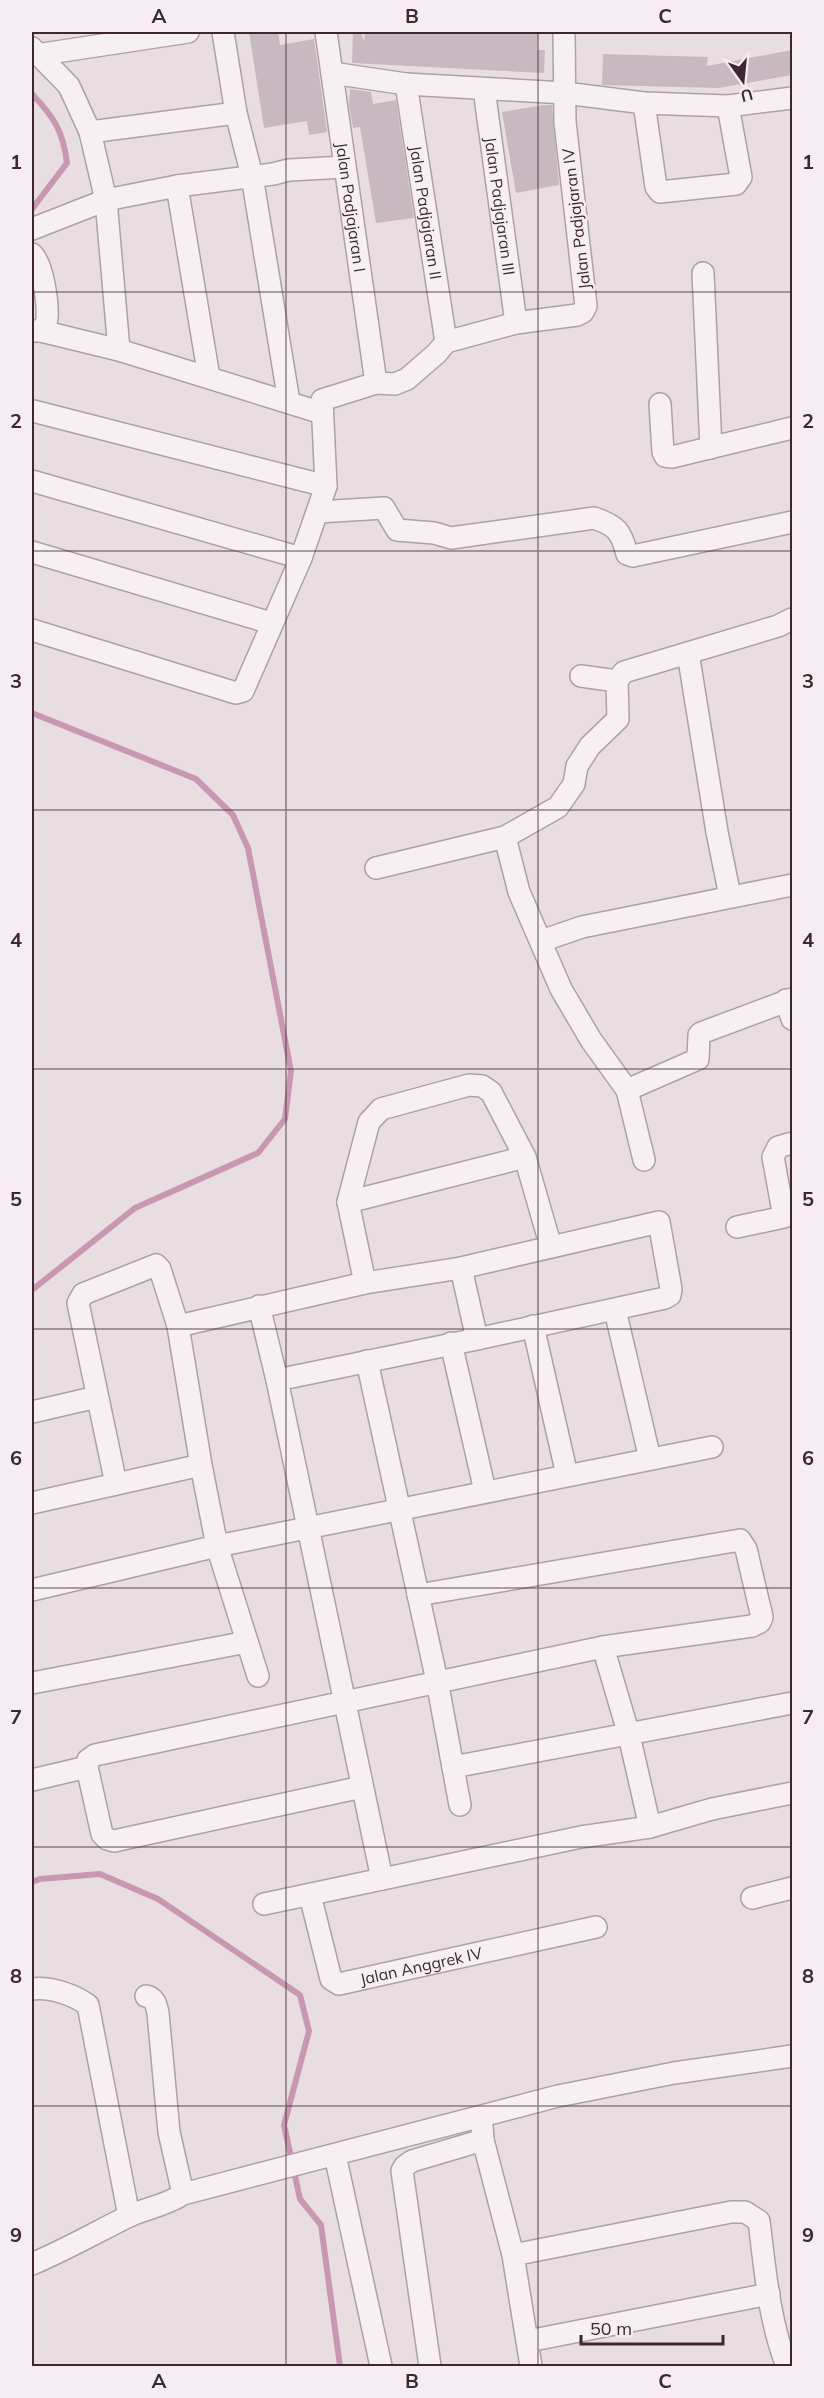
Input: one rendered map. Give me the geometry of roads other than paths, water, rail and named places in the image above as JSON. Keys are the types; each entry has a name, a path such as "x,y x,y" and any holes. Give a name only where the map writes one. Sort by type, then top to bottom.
{"street":[{"path":"34,52 188,32"},
{"path":"223,32 236,113 252,176 289,402"},
{"name":"Jalan Padjajaran I","path":"326,32 376,383"},
{"path":"564,32 565,93"},
{"path":"34,52 69,86 90,132 106,200 119,350"},
{"path":"332,73 406,84 565,93 644,103 728,106 792,98"},
{"name":"Jalan Padjajaran II","path":"406,84 446,342"},
{"name":"Jalan Padjajaran III","path":"484,89 516,323"},
{"name":"Jalan Padjajaran IV","path":"446,342 516,323 577,315 583,312 586,306 565,122 565,93"},
{"path":"644,103 656,187 660,192 736,184 740,181 728,106"},
{"path":"90,132 236,113"},
{"path":"32,229 106,200 177,186 290,170 345,167"},
{"path":"177,186 209,376"},
{"path":"32,254 37,259 42,273 47,321 36,331"},
{"path":"703,273 711,448"},
{"path":"36,331 119,350 289,402 322,407 376,383 395,384 407,379 446,342"},
{"path":"660,404 662,446 665,456 672,457 792,428"},
{"path":"32,630 236,693 245,688 271,623 301,558 326,486 322,407"},
{"path":"32,412 326,486"},
{"path":"32,481 301,558"},
{"path":"318,512 384,508 398,530 434,532 451,538 594,518 611,524 619,531 627,554 633,556 792,522"},
{"path":"32,552 271,623"},
{"path":"376,867 505,837 558,807 574,784 577,766 590,746 618,719 617,681 624,672 778,627 792,619"},
{"path":"688,653 717,832 730,896"},
{"path":"581,676 617,681"},
{"path":"505,837 519,892 561,989 591,1040 627,1090 644,1160 641,1147"},
{"path":"541,941 582,927 792,885"},
{"path":"627,1090 698,1059 701,1033 790,1006"},
{"path":"364,1283 348,1202 369,1122 376,1112 469,1084 482,1086 490,1092 525,1158 550,1247"},
{"path":"737,1227 784,1217 774,1154 778,1147 792,1143"},
{"path":"348,1202 525,1158"},
{"path":"178,1326 364,1283 461,1268 658,1222 671,1285 670,1295 615,1310 277,1380"},
{"path":"116,1484 77,1307 80,1296 157,1265 178,1326 217,1546 258,1676"},
{"path":"461,1268 477,1339"},
{"path":"259,1306 277,1380 381,1879"},
{"path":"615,1310 650,1459"},
{"path":"534,1326 567,1475"},
{"path":"451,1343 485,1491"},
{"path":"367,1361 437,1681 460,1805"},
{"path":"32,1412 97,1397"},
{"path":"32,1590 217,1546 711,1447"},
{"path":"32,1503 201,1465"},
{"path":"362,1787 114,1841 102,1834 87,1767 88,1760 94,1755 603,1647 752,1626 760,1622 762,1617 744,1544 740,1540 418,1594"},
{"path":"32,1683 247,1642"},
{"path":"603,1647 629,1735 650,1827"},
{"path":"453,1767 792,1703"},
{"path":"32,1780 87,1767"},
{"path":"264,1904 581,1837 650,1827 712,1809 792,1793"},
{"path":"752,1898 792,1888"},
{"name":"Jalan Anggrek IV","path":"310,1895 331,1979 339,1984 596,1927"},
{"path":"32,1989 62,1993 79,1998 88,2005 129,2216"},
{"path":"146,1996 152,1997 158,2013 169,2132 183,2194"},
{"path":"32,2264 74,2246 129,2216 174,2200 183,2194 537,2101 641,2079 792,2056"},
{"path":"481,2116 483,2140 513,2255 531,2367"},
{"path":"430,2367 402,2170 412,2161 483,2140"},
{"path":"335,2155 381,2367"},
{"path":"513,2255 731,2212 745,2212 759,2221 769,2294 786,2343 787,2367"},
{"path":"528,2341 769,2294"}],"waterway":[{"path":"32,94 56,125 63,142 67,163 32,209"},
{"path":"32,713 196,779 233,815 248,848 291,1071 285,1119 258,1153 135,1208 32,1290"},
{"path":"32,1882 40,1879 100,1874 158,1899 300,1995 309,2031 284,2125 300,2199 321,2225 340,2366"}]}
